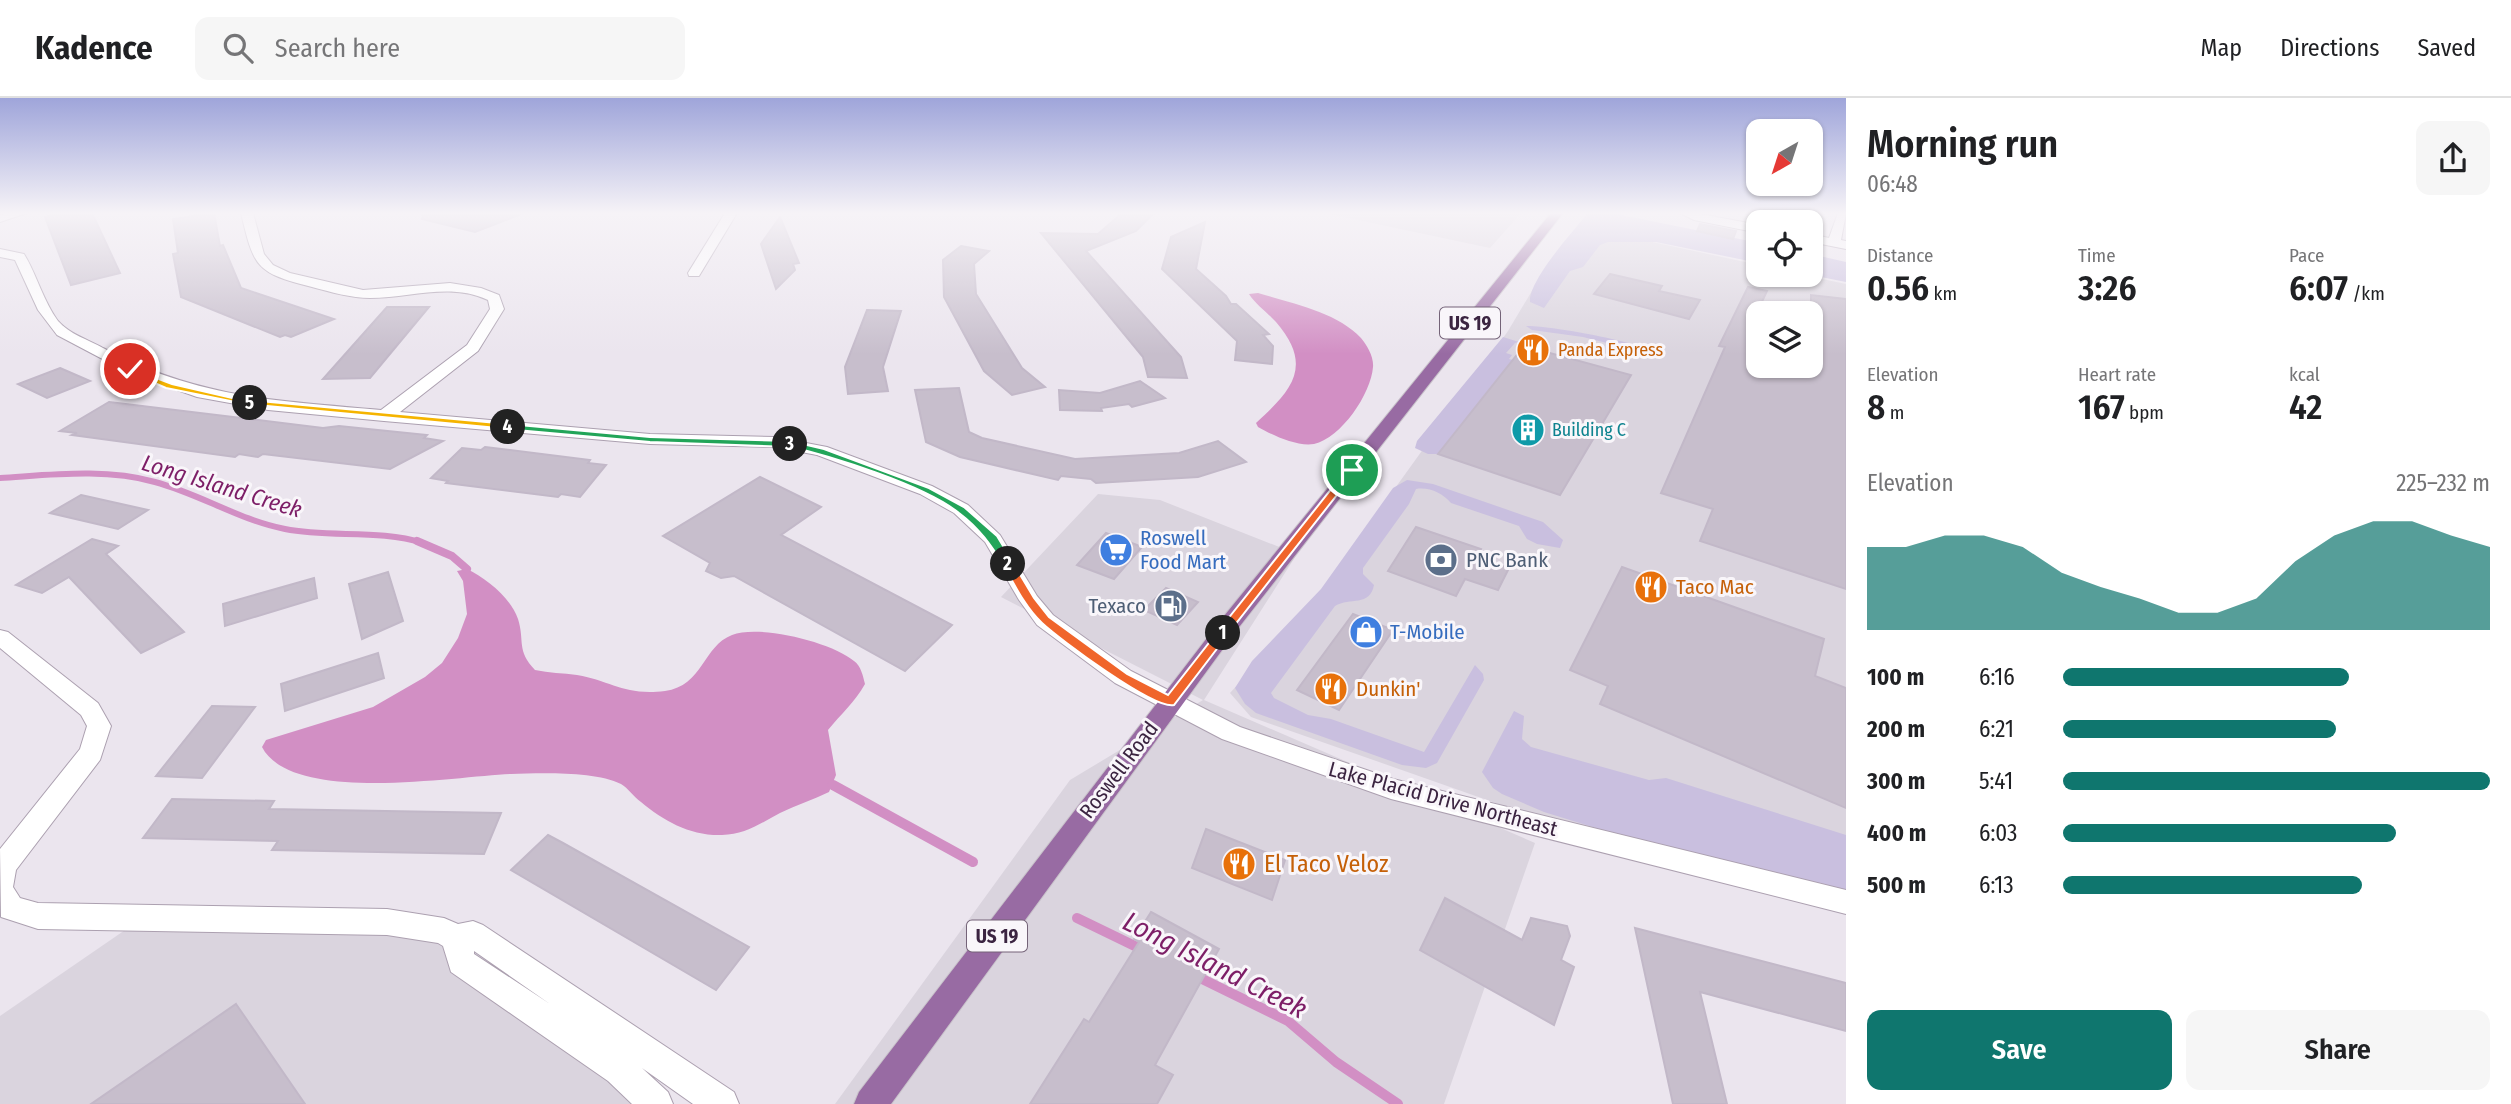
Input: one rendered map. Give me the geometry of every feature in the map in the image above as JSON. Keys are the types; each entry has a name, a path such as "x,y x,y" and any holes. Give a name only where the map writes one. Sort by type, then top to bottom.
{"main road":[{"name":"Roswell Road","path":"871,1104 1170,702 1520,260"}],"street":[{"name":"Lake Placid Drive Northeast","path":"21,260 53,324 130,369 169,386 220,398 384,416 650,439 775,442 821,451 926,490 961,509 993,539 1029,600 1045,620 1123,677 1257,743 1391,789 1846,902"},
{"path":"261,260 273,270 296,279 354,293 452,289 480,291 495,298 497,309 473,348 384,416"},
{"path":"694,273 702,260"},
{"path":"0,637 90,709 99,726 91,753 15,848 3,868 0,884"},
{"path":"0,892 10,908 38,916 387,922 444,931 455,939 462,962 631,1059 722,1104"},
{"path":"631,1059 656,1104"}],"shaded area":[{"path":"1551,260 1588,260 1583,267 1570,271 1544,308 1530,302 1536,282"},
{"path":"1553,260 1736,260 1746,262 1746,287 1823,287 1823,279 1846,284 1846,891 1527,814 1251,717 1230,693 1314,601 1508,331"},
{"path":"1823,260 1846,262 1846,282 1823,277"},
{"path":"1258,293 1339,321 1361,338 1370,351 1373,367 1361,402 1344,424 1324,440 1314,444 1293,442 1277,437 1258,427 1256,423 1288,388 1296,365 1288,338 1249,294"},
{"path":"1526,326 1620,341 1663,357 1583,337 1532,330"},
{"path":"1503,337 1519,342 1506,353 1512,355 1509,359 1513,360 1438,454 1428,454 1415,448 1417,441"},
{"path":"1407,480 1433,484 1543,522 1563,540 1560,548 1537,544 1527,539 1519,526 1451,503 1435,492 1416,489 1409,504 1363,568 1363,574 1374,585 1372,592 1364,599 1335,606 1271,693 1274,698 1308,715 1331,719 1424,752 1475,665 1483,674 1484,680 1437,763 1426,768 1402,765 1256,713 1245,704 1235,688 1252,661 1321,589 1393,488"},
{"path":"1098,494 1160,500 1297,554 1204,700 1535,843 1444,1104 835,1104 1070,780 1203,700 1001,597"},
{"path":"467,569 490,583 509,603 518,619 525,657 535,670 577,675 628,690 651,692 678,688 695,674 722,640 744,632 777,633 829,647 844,654 858,666 865,684 828,730 836,775 829,792 745,831 710,835 688,830 668,821 621,784 597,777 537,773 416,782 340,782 306,776 279,765 262,747 266,740 373,707 425,677 442,663 458,638 467,614 463,581 457,571"},
{"path":"1514,711 1524,716 1522,739 1531,747 1649,780 1666,778 1846,835 1846,891 1635,840 1544,812 1502,794 1493,788 1482,772"},
{"path":"160,906 458,930 661,1104 0,1104 0,1016"}],"building":[{"path":"61,260 114,260 120,273 71,285"},
{"path":"174,260 229,260 241,288 334,319 291,337 280,337 181,297"},
{"path":"766,260 798,260 799,263 793,264 795,270 776,289"},
{"path":"943,260 979,260 974,264 976,294 1022,368 1045,387 1012,395 984,371 944,297"},
{"path":"1063,260 1094,260 1181,357 1187,378 1148,377 1143,357"},
{"path":"1165,260 1198,260 1196,269 1226,296 1231,304 1236,304 1269,334 1263,335 1273,346 1272,364 1235,360 1237,341 1162,269"},
{"path":"1610,274 1662,286 1659,291 1700,300 1689,319 1594,294"},
{"path":"1748,287 1767,291 1762,301 1746,301 1746,378 1823,378 1823,301 1811,301 1811,295 1846,299 1846,589 1700,541 1713,509 1661,493 1725,347 1719,346"},
{"path":"387,307 429,307 370,378 323,379"},
{"path":"867,310 901,311 883,367 888,391 848,394 845,367"},
{"name":"Building C","path":"1524,346 1631,375 1560,495 1438,454"},
{"path":"60,368 90,381 47,398 18,384"},
{"path":"1140,381 1165,398 1132,407 1129,404 1101,408 1102,411 1060,410 1059,390 1100,393"},
{"path":"959,388 969,432 982,438 1075,459 1179,453 1218,441 1246,462 1198,477 1096,483 1091,479 1061,476 1058,480 960,457 926,442 915,390"},
{"path":"109,402 323,428 339,426 427,435 424,438 443,441 390,469 263,454 258,457 239,454 235,457 72,435 77,433 60,431"},
{"path":"485,447 590,460 588,463 606,465 580,497 561,494 558,497 446,483 448,481 431,478 462,448 481,450"},
{"path":"760,477 821,507 781,535 952,625 905,671 734,576 721,578 706,571 710,563 663,536"},
{"path":"81,495 148,510 118,529 50,513"},
{"name":"PNC Bank","path":"1416,527 1481,549 1477,557 1509,568 1498,590 1465,579 1456,596 1388,571"},
{"path":"1106,533 1142,547 1114,579 1077,565"},
{"path":"92,539 118,546 106,554 184,632 141,653 69,577 42,593 16,585"},
{"path":"1622,567 1824,639 1815,676 1846,688 1846,808 1600,704 1608,686 1570,670"},
{"path":"388,572 403,621 362,639 349,584"},
{"path":"314,578 317,598 225,626 223,604"},
{"name":"Texaco","path":"1166,588 1198,602 1177,625 1144,610"},
{"path":"1353,614 1393,630 1339,710 1297,690"},
{"path":"378,653 384,678 285,711 281,684"},
{"path":"212,706 255,707 202,778 156,776"},
{"path":"172,799 274,801 269,809 501,813 484,854 272,850 278,841 143,838"},
{"name":"El Taco Veloz","path":"1206,829 1285,860 1272,900 1192,868"},
{"path":"548,835 749,947 716,990 511,870"},
{"path":"1445,898 1522,940 1531,918 1567,926 1570,936 1561,960 1574,967 1554,1025 1420,950"},
{"path":"1151,912 1219,949 1155,1065 1173,1075 1157,1104 1030,1104 1084,1019 1089,1022 1139,942 1134,939"},
{"path":"1635,928 1846,983 1846,1031 1700,992 1727,1104 1673,1104"},
{"path":"236,1004 305,1104 91,1104"}],"waterway":[{"name":"Long Island Creek","path":"0,478 117,475 172,487 252,520 285,529 389,536 420,542"},
{"name":"Long Island Creek","path":"420,542 452,556 467,569"},
{"name":"Long Island Creek","path":"832,784 837,787"},
{"name":"Long Island Creek","path":"833,785 973,862"},
{"name":"Long Island Creek","path":"1077,918 1143,950"},
{"name":"Long Island Creek","path":"1194,975 1288,1021 1336,1062 1398,1104"}],"place":[{"name":"Panda Express","path":"1533,350"},
{"name":"Building C","path":"1528,430"},
{"name":"Roswell Food Mart","path":"1116,550"},
{"name":"PNC Bank","path":"1441,560"},
{"name":"Taco Mac","path":"1651,587"},
{"name":"Texaco","path":"1171,606"},
{"name":"T-Mobile","path":"1366,632"},
{"name":"Dunkin'","path":"1331,689"},
{"name":"El Taco Veloz","path":"1239,864"}],"route":[{"path":"130,369 169,386 220,398 268,405 650,439 775,442 821,451 926,490 961,509 978,522 993,539 1029,600 1045,620 1123,677 1170,702 1352,470"}]}
